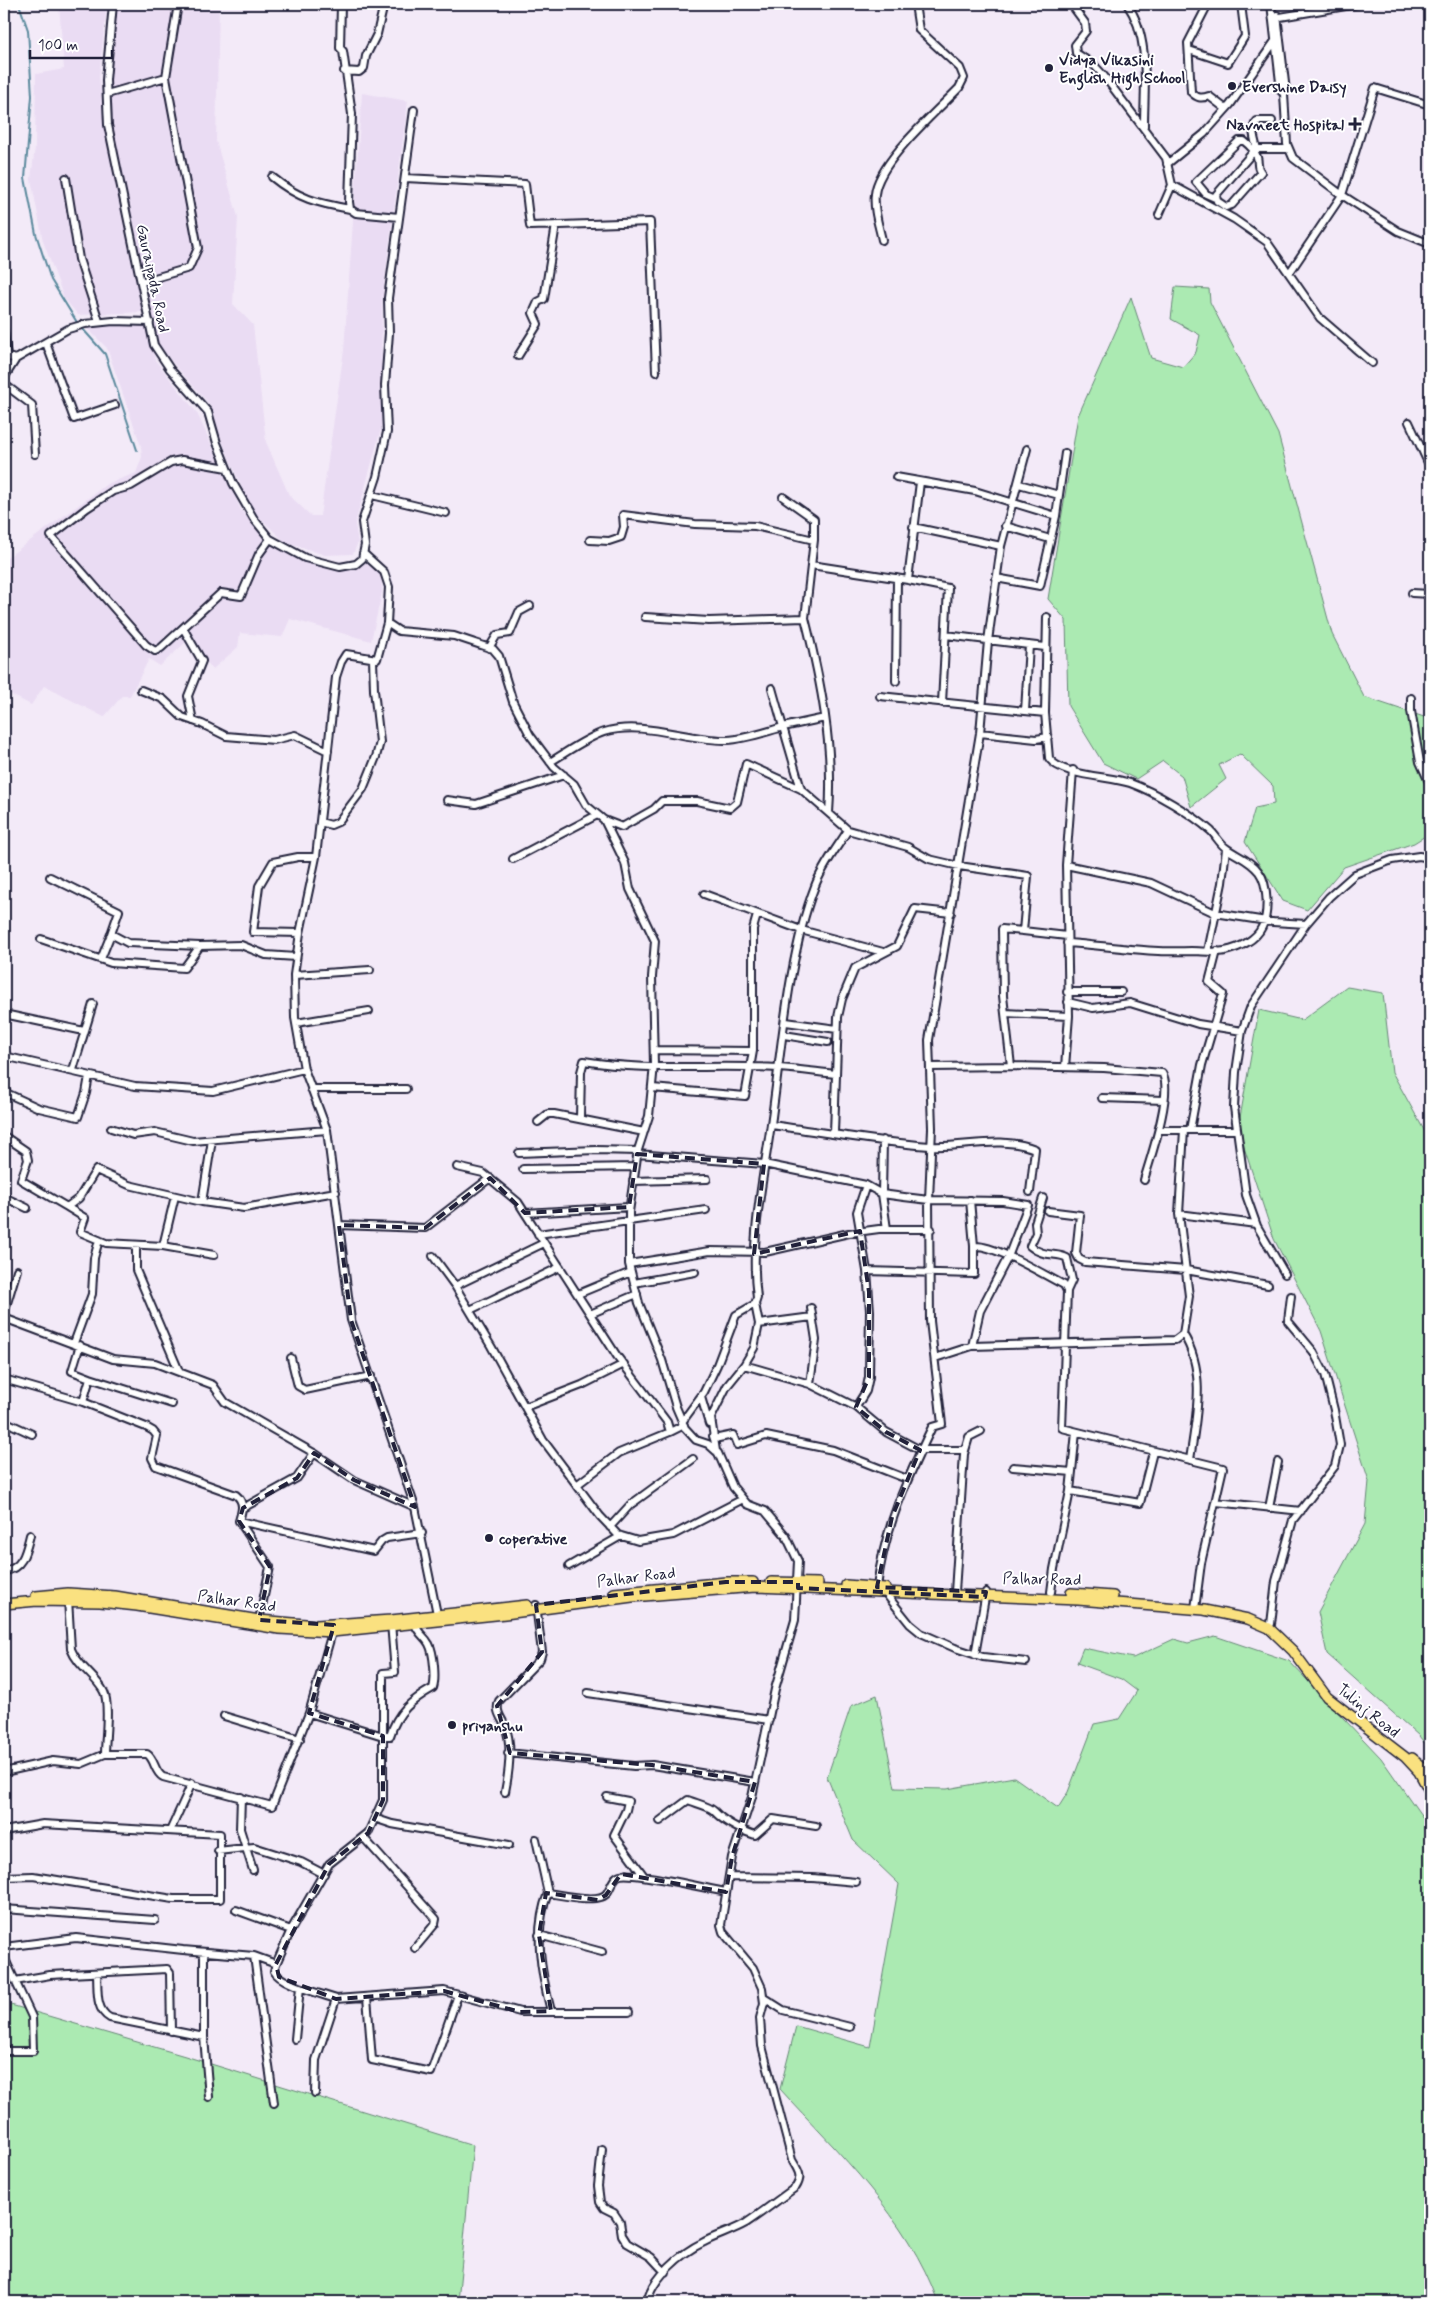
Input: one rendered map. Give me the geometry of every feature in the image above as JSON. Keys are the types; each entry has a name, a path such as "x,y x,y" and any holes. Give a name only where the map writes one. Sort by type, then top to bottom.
{"main road":[{"name":"Palhar Road","path":"798,1585 886,1594 1051,1592 1094,1594 1245,1612 1270,1626"},
{"name":"Palhar Road","path":"4,1604 68,1597 278,1629 415,1624 536,1607 694,1590 798,1585 877,1587 1195,1606"},
{"name":"Palhar Road","path":"4,1599 115,1596 259,1620 333,1628"},
{"name":"Palhar Road","path":"391,1624 437,1614 536,1607"},
{"name":"Tulinj Road","path":"1270,1626 1290,1642 1336,1698 1423,1767 1430,1778"},
{"name":"Tulinj Road","path":"1270,1626 1293,1651 1327,1697 1405,1757 1419,1772 1430,1792"}],"street":[{"name":"Gauraipada Road","path":"113,4 107,94 108,125 154,345 170,370 208,412 217,443 233,483 254,519 270,539 305,558 340,567 356,564 362,559 363,553"},
{"path":"141,282 189,268 198,248 166,77 178,4"},
{"path":"341,4 340,48 343,51 344,71 352,114 350,209"},
{"path":"344,71 359,72 364,68 366,56 377,34 384,4"},
{"path":"882,240 875,193 880,179 892,158 959,88 964,78 960,68 919,30 915,4"},
{"path":"1071,4 1085,23 1086,31 1075,44 1076,54 1094,65 1144,126 1166,158 1172,186 1159,215"},
{"path":"1127,4 1138,28 1143,48 1144,126"},
{"path":"1208,4 1188,43 1191,92 1197,97 1204,98 1209,96 1226,109"},
{"path":"1189,50 1228,63 1246,36 1241,4"},
{"path":"1272,4 1286,90 1284,94 1289,149 1293,158 1342,195 1398,231 1430,244"},
{"path":"1276,4 1274,41 1281,91 1284,94"},
{"path":"1275,18 1358,4"},
{"path":"1167,164 1204,134 1226,109 1274,41"},
{"path":"107,94 166,77"},
{"path":"1290,272 1342,195 1375,88 1430,105"},
{"path":"414,110 388,298 389,333 385,385 387,432 372,495 362,522 365,546 363,553 384,572 389,587 387,623 377,660 346,654 336,677 316,857 300,934 294,975 296,1023 304,1069 327,1130 351,1320 415,1507 422,1533 437,1614"},
{"path":"1272,120 1257,121 1255,124 1254,133 1256,150 1260,174 1230,206 1224,206 1215,198 1206,194 1196,182 1239,141 1244,141 1256,150 1289,149"},
{"path":"1215,198 1256,150"},
{"path":"272,177 292,193 319,203 350,209 356,213 400,217"},
{"path":"66,178 79,259 99,321"},
{"path":"405,178 525,184 530,226 650,222 656,372"},
{"path":"1172,186 1234,219 1267,242 1290,272 1320,318 1372,363"},
{"path":"518,356 538,324 533,313 538,302 544,299 556,225"},
{"path":"4,378 16,359 68,329 99,321 150,322"},
{"path":"4,331 6,339 4,346 5,356 16,359"},
{"path":"46,343 74,419 115,405"},
{"path":"4,384 32,405 35,454"},
{"path":"1408,422 1430,467"},
{"path":"877,1587 880,1558 892,1517 907,1479 932,1427 942,1424 930,1321 928,1272 931,1229 929,1200 932,1146 929,1040 984,707 988,641 1001,546 1011,502 1019,484 1027,449"},
{"path":"996,578 1040,586 1056,516 1065,453"},
{"path":"227,468 182,460 171,462 131,486 114,491 87,508 51,536 151,649 155,651 161,648 221,593 241,596 259,554 270,539"},
{"path":"896,477 995,497 1056,516"},
{"path":"908,580 920,482"},
{"path":"1019,484 1059,494"},
{"path":"372,495 446,513"},
{"path":"783,497 814,519 814,540 805,618 816,663 830,753 831,787 829,813"},
{"path":"590,540 609,541 621,538 624,527 623,515 695,524 755,526 814,540"},
{"path":"1005,526 1050,539"},
{"path":"913,527 1001,546"},
{"path":"811,564 948,588 942,703"},
{"path":"896,681 897,578"},
{"path":"1412,593 1430,594"},
{"path":"489,648 497,635 510,633 519,612 530,606"},
{"path":"645,617 709,620 805,618"},
{"path":"1012,1066 1005,1013 1002,929 1168,953 1217,951 1235,948 1249,942 1262,928 1264,921 1265,889 1260,874 1248,860 1226,849 1213,833 1194,818 1138,786 1053,764 1049,758 1045,713 1047,617"},
{"path":"387,623 399,631 437,633 489,648 499,656 513,702 530,735 550,762 574,784 586,805 604,820 622,827 654,809 662,801 697,801 730,808 737,802 746,764 802,789 848,830 908,847 929,860 1028,876 1023,931"},
{"path":"183,628 202,661 188,696 193,721"},
{"path":"946,635 1045,647"},
{"path":"1025,711 1029,645"},
{"path":"320,822 331,825 338,822 363,789 376,757 380,742 374,690 373,659"},
{"path":"772,688 802,789"},
{"path":"141,690 156,694 178,715 226,736 274,740 295,735 328,751"},
{"path":"880,696 1045,713"},
{"path":"1411,698 1411,711 1420,762 1430,784"},
{"path":"550,762 603,732 619,729 681,733 727,740 825,718"},
{"path":"980,733 1036,738 1048,737"},
{"path":"1065,1068 1069,1016 1067,992 1066,864 1073,770"},
{"path":"447,800 476,804 564,775"},
{"path":"513,859 598,815"},
{"path":"604,820 626,863 630,889 655,941 652,977 654,1068 648,1116 637,1153 629,1207 629,1264 637,1294 662,1360 683,1424 696,1440 708,1444 716,1451"},
{"path":"578,1484 619,1453 670,1432 683,1424 701,1396 717,1365 736,1315 754,1304 757,1298 754,1253 764,1164 778,1068 802,930 816,884 828,860 848,830"},
{"path":"1208,951 1226,849"},
{"path":"1285,1274 1256,1224 1246,1195 1234,1107 1242,1031 1251,1006 1306,924 1329,897 1355,874 1392,860 1419,856 1430,858"},
{"path":"300,934 253,932 259,886 273,862 298,857 316,857"},
{"path":"1066,864 1151,883 1215,913 1264,921 1306,924"},
{"path":"50,877 119,911 101,959"},
{"path":"704,894 802,930 883,952"},
{"path":"834,1133 837,1029 842,999 855,968 896,946 914,909 951,913"},
{"path":"652,1088 745,1096 751,1068 753,929 757,915"},
{"path":"111,934 128,943 240,946 266,955 296,957"},
{"path":"41,939 111,963 184,968 200,946"},
{"path":"1190,1460 1198,1392 1198,1376 1194,1357 1183,1334 1189,1296 1179,1214 1187,1130 1202,1065 1223,994 1208,982 1217,951"},
{"path":"294,975 370,970"},
{"path":"1067,992 1121,992"},
{"path":"1068,1002 1093,1008 1130,1003 1168,1016 1242,1031"},
{"path":"73,1070 93,1004"},
{"path":"296,1023 369,1010"},
{"path":"1005,1013 1069,1016"},
{"path":"4,1014 84,1031"},
{"path":"786,1022 837,1029"},
{"path":"784,1036 828,1042"},
{"path":"654,1050 752,1051"},
{"path":"4,1056 73,1070 89,1076 135,1086 213,1091 304,1069"},
{"path":"580,1118 582,1062 654,1068 778,1068 835,1074"},
{"path":"930,1067 1012,1066 1162,1073 1164,1077 1164,1100 1159,1130 1144,1180"},
{"path":"4,1092 39,1108 78,1117 89,1076"},
{"path":"311,1088 406,1089"},
{"path":"1102,1098 1164,1100"},
{"path":"538,1122 548,1114 580,1118 644,1132"},
{"path":"771,1125 932,1146 1004,1142 1024,1144 1036,1149 1030,1192"},
{"path":"112,1128 133,1135 155,1132 193,1141 327,1130"},
{"path":"1159,1130 1237,1130"},
{"path":"4,1136 26,1151 28,1160 21,1180 85,1218 80,1232 106,1243 163,1246 214,1255"},
{"path":"202,1202 212,1140"},
{"path":"883,1140 882,1194 887,1229"},
{"path":"520,1154 596,1150 764,1164 866,1185 882,1194 929,1200 1003,1201 1028,1205 1008,1256 980,1311 972,1346"},
{"path":"457,1167 484,1173 518,1202 617,1356 667,1422 670,1432"},
{"path":"523,1169 635,1167"},
{"path":"67,1207 79,1198 96,1170 129,1185 202,1202 244,1208 336,1192"},
{"path":"339,1224 425,1228 490,1178"},
{"path":"633,1181 707,1179"},
{"path":"856,1407 866,1391 869,1377 870,1311 867,1271 858,1212 866,1185"},
{"path":"4,1196 27,1208"},
{"path":"163,1246 175,1196"},
{"path":"1043,1198 1035,1223 1036,1233 1030,1246 1048,1256 1066,1256 1070,1262 1072,1275 1067,1291 1062,1428 1223,1468 1201,1563 1195,1606"},
{"path":"867,1271 974,1274 974,1246 970,1200"},
{"path":"525,1213 629,1207"},
{"path":"538,1234 706,1210"},
{"path":"1048,1211 1080,1215 1076,1253 1079,1259 1085,1262 1186,1270 1268,1285"},
{"path":"1179,1214 1256,1224"},
{"path":"629,1264 710,1251 739,1250 754,1253 860,1231 931,1229"},
{"path":"99,1240 94,1258 92,1294 77,1344 72,1371 172,1404"},
{"path":"455,1286 544,1243"},
{"path":"136,1246 136,1270 178,1371"},
{"path":"974,1246 987,1247 1008,1256 1064,1285 1067,1291"},
{"path":"433,1256 470,1310 543,1440 610,1527 621,1536 638,1541 673,1535 742,1499"},
{"path":"470,1310 560,1267"},
{"path":"4,1313 17,1270"},
{"path":"578,1294 631,1272"},
{"path":"634,1282 695,1272"},
{"path":"590,1314 637,1294"},
{"path":"1270,1626 1276,1581 1293,1520 1335,1466 1340,1445 1325,1374 1313,1351 1288,1321 1291,1296"},
{"path":"648,2302 654,2287 665,2272 687,2251 702,2242 746,2223 796,2187 800,2180 800,2174 792,2160 782,2126 762,2046 760,2018 764,1998 762,1988 753,1968 723,1932 721,1925 732,1857 756,1782 775,1689 795,1620 798,1585 798,1561 786,1536 765,1511 747,1504 732,1487 716,1451 714,1439 711,1418 716,1406 754,1348 759,1324 754,1304"},
{"path":"810,1384 816,1340 812,1308"},
{"path":"759,1324 812,1317"},
{"path":"4,1318 113,1359 155,1363 213,1385 225,1402 314,1453 354,1480 415,1507"},
{"path":"935,1358 972,1346 1175,1340 1183,1334"},
{"path":"291,1358 298,1386 305,1390 371,1376"},
{"path":"524,1407 582,1385 624,1364"},
{"path":"744,1365 810,1384 856,1407 886,1432 920,1450 965,1450"},
{"path":"83,1402 90,1378"},
{"path":"4,1379 83,1402 153,1431 157,1436 152,1458 156,1466 236,1494 240,1498 243,1508 239,1521"},
{"path":"701,1396 714,1439"},
{"path":"4,1422 32,1434"},
{"path":"955,1592 965,1450 969,1437 981,1431"},
{"path":"1051,1592 1070,1491 1076,1432"},
{"path":"714,1439 732,1435 737,1445 766,1436 833,1450 907,1479"},
{"path":"1070,1491 1140,1503 1153,1452"},
{"path":"243,1508 297,1478 314,1453"},
{"path":"610,1527 630,1505 693,1458"},
{"path":"1269,1508 1278,1462"},
{"path":"1013,1467 1072,1472"},
{"path":"1216,1502 1301,1511"},
{"path":"239,1521 374,1552 382,1541 387,1538 422,1533"},
{"path":"239,1521 270,1567 259,1620"},
{"path":"4,1571 16,1568 30,1535"},
{"path":"569,1566 621,1536"},
{"path":"886,1594 910,1624 921,1633 975,1655 992,1659 1026,1662"},
{"path":"975,1655 986,1594"},
{"path":"68,1597 71,1649 74,1657 101,1688 106,1698 105,1754"},
{"path":"505,1792 508,1753 505,1727 498,1714 497,1706 499,1701 540,1659 542,1652 536,1607"},
{"path":"391,1624 395,1672 383,1673 384,1800 377,1819 368,1833 329,1864 291,1930 276,1964 276,1975 300,1987 336,1999 444,1991 520,2012 629,2012"},
{"path":"309,1713 383,1736 390,1736 394,1724 409,1702 433,1688 436,1680 429,1644 418,1632 415,1624"},
{"path":"4,1772 53,1761 81,1764 105,1754 149,1754 160,1776 192,1783 272,1806 309,1713 333,1628"},
{"path":"588,1693 768,1720"},
{"path":"224,1716 300,1739"},
{"path":"508,1753 634,1766 652,1766 756,1782"},
{"path":"170,1831 192,1783"},
{"path":"241,1797 240,1829 253,1870"},
{"path":"607,1797 628,1801 626,1810 614,1835 644,1876"},
{"path":"660,1821 688,1800 714,1811 716,1815 741,1831 755,1836 773,1819 816,1826"},
{"path":"377,1819 392,1824 509,1846"},
{"path":"4,1831 43,1824 220,1834 218,1851 220,1899 173,1899 33,1876 4,1877"},
{"path":"363,1837 436,1919 436,1924 415,1948"},
{"path":"536,1839 548,1893 539,1935 542,1969 550,2011"},
{"path":"218,1851 246,1847 274,1853 324,1874"},
{"path":"548,1893 598,1900 606,1896 615,1878 621,1874 644,1876 726,1892"},
{"path":"729,1877 813,1878 856,1882"},
{"path":"4,1909 155,1920"},
{"path":"236,1910 291,1930"},
{"path":"539,1935 602,1952"},
{"path":"4,1947 76,1938 254,1956 276,1964"},
{"path":"204,1952 204,2037 209,2097"},
{"path":"254,1956 274,2103"},
{"path":"4,1959 32,2017 34,2051 4,2051"},
{"path":"15,1981 50,1975 167,1969 170,1974 171,2031"},
{"path":"97,1974 100,2008 103,2014 110,2018 204,2037"},
{"path":"295,2039 300,1987"},
{"path":"367,1997 372,2060 431,2072 458,1995"},
{"path":"764,1998 783,2010 850,2027"},
{"path":"314,2093 316,2060 336,1999"},
{"path":"602,2149 598,2186 600,2202 604,2208 614,2213 627,2243 651,2257 665,2272"}],"highlighted area":[{"path":"637,1154 764,1164 754,1254 860,1231 869,1292 869,1377 856,1407 886,1432 920,1450 892,1517 877,1587 986,1592 985,1597 798,1588 798,1582 726,1582 536,1605 542,1652 497,1706 510,1753 652,1765 755,1782 732,1857 726,1892 621,1874 606,1895 598,1900 546,1893 539,1935 551,2011 520,2012 444,1991 336,1999 279,1977 276,1964 329,1864 368,1833 383,1800 383,1736 309,1713 334,1625 259,1620 270,1567 239,1521 243,1508 297,1478 314,1453 354,1480 415,1507 351,1320 339,1225 425,1228 490,1178 525,1213 629,1207"}],"shaded area":[{"path":"59,4 107,4 99,77 104,125 143,312 78,315 64,298 43,241 31,179 35,147 36,74 64,69"},
{"path":"117,4 219,4 216,141 238,217 233,304 253,325 266,442 289,495 311,516 320,516 344,350 362,93 408,101 382,301 381,429 355,524 358,542 353,554 325,555 284,541 251,509 220,437 210,405 166,355 155,338 110,119 109,81"},
{"path":"117,324 147,327 155,360 197,413 241,510 262,537 288,554 335,568 360,564 366,560 381,574 382,592 371,641 290,619 282,637 240,633 238,647 213,669 187,641 160,666 149,659 130,696 122,696 104,717 44,686 31,705 4,691 4,560 107,484 136,473 142,457 141,446 107,348 87,328"}],"green space":[{"path":"1175,287 1209,289 1210,302 1278,434 1332,634 1364,697 1430,719 1430,833 1414,843 1344,867 1307,910 1283,901 1245,842 1255,808 1274,804 1273,786 1240,754 1219,765 1226,779 1191,807 1182,776 1163,761 1136,779 1103,763 1068,706 1066,620 1048,599 1078,416 1131,297 1151,358 1183,367 1196,352 1200,335 1171,319"},
{"path":"1347,987 1383,993 1392,1072 1430,1141 1430,1750 1419,1736 1327,1654 1318,1612 1365,1524 1369,1481 1321,1331 1274,1239 1238,1129 1259,1010 1302,1020"},
{"path":"1215,1636 1289,1661 1381,1758 1430,1828 1430,2302 938,2302 925,2271 909,2242 890,2214 848,2163 780,2089 796,2026 870,2047 899,1884 853,1840 827,1777 851,1706 877,1695 895,1788 947,1789 1014,1777 1058,1808 1068,1792 1094,1724 1119,1719 1137,1691 1121,1679 1077,1663 1083,1648 1133,1658 1174,1639 1188,1643"},
{"path":"4,2003 185,2056 473,2145 458,2302 4,2302"}],"waterway":[{"path":"19,4 28,30 32,96 25,178 36,234 51,280 78,324"},
{"path":"81,327 105,354 137,450"}],"place":[{"name":"Vidya Vikasini English High School","path":"1049,68"},
{"name":"Evershine Daisy","path":"1232,86"},
{"name":"Navneet Hospital","path":"1355,124"},
{"name":"coperative","path":"489,1538"},
{"name":"priyanshu","path":"452,1725"}]}
